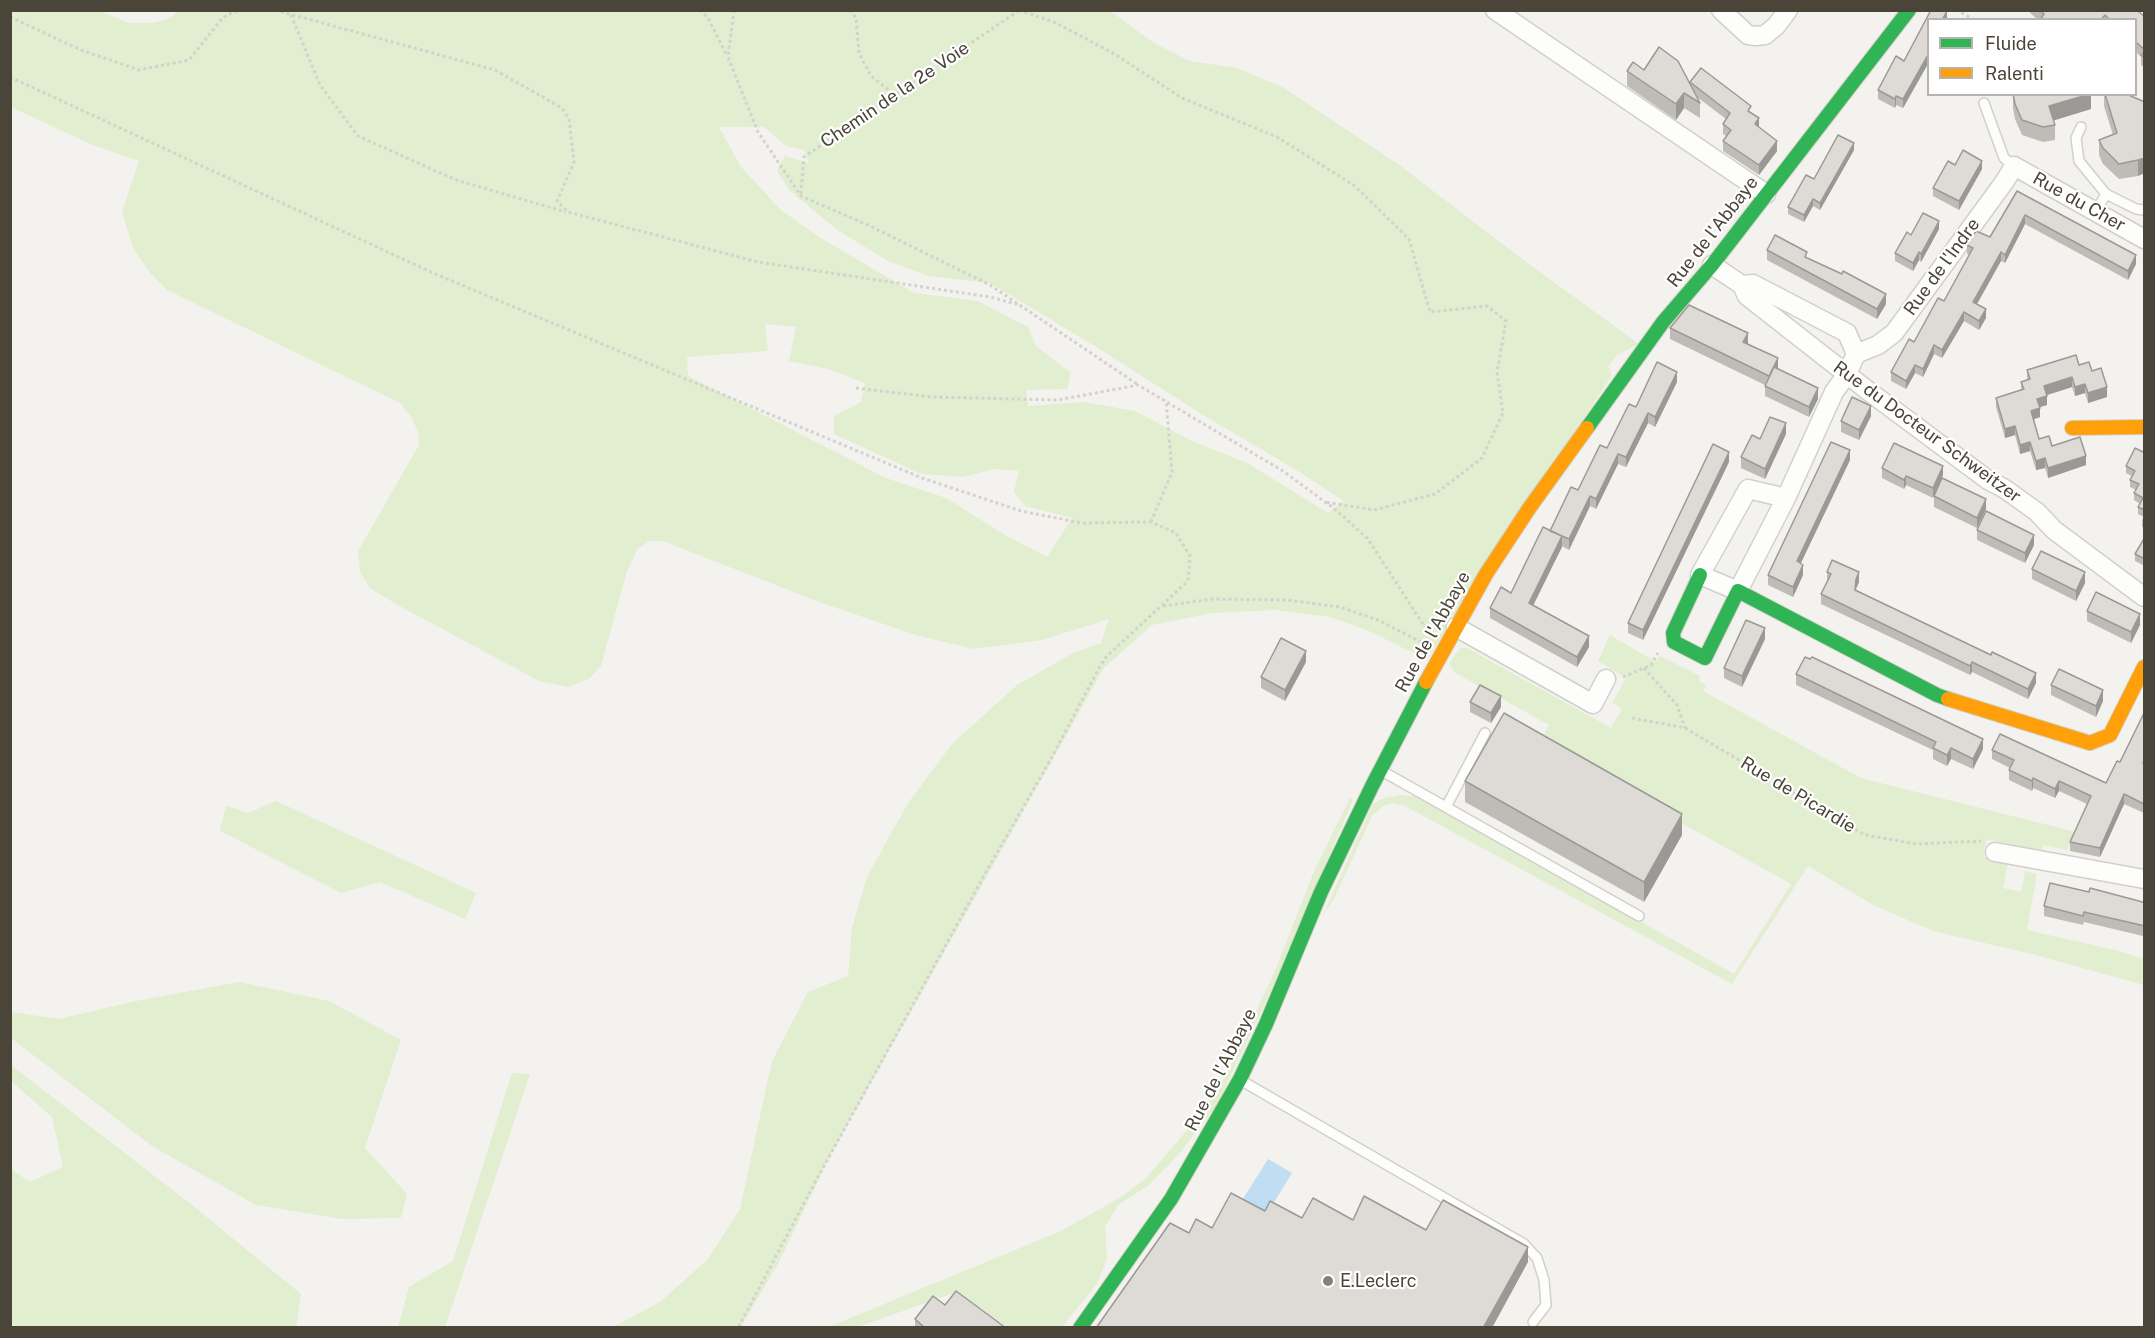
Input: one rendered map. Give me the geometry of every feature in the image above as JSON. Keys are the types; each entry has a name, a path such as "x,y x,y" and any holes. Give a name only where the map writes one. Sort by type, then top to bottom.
{"street":[{"path":"1495,10 1766,194"},
{"path":"1721,10 1748,35 1756,36 1766,35 1788,10"},
{"name":"Rue de l'Abbaye","path":"1080,1328 1171,1199 1240,1079 1266,1024 1321,892 1380,770 1486,574 1530,507 1651,338 1712,265 1909,10"},
{"name":"Rue du Cher","path":"2014,166 2145,239"},
{"name":"Rue de l'Indre","path":"1857,354 1878,345 1894,333 2014,166"},
{"name":"Rue du Docteur Schweitzer","path":"1712,265 1742,285 1748,296 1847,374 1988,480 2037,512 2055,530 2145,597"},
{"path":"1742,285 1753,284 1847,333 1857,354 1847,374 1834,392 1786,498 1705,658 1674,642 1673,633 1700,575 1748,489 1786,498"},
{"path":"2072,428 2145,427"},
{"path":"1700,575 1738,591 1937,695 2090,743 2110,735 2145,668"},
{"path":"1456,627 1593,705 1606,679"},
{"path":"1995,852 2145,879"}],"lane":[{"path":"1984,103 2004,158 2014,166"},
{"path":"2080,127 2076,138 2079,161 2106,194 2145,210"},
{"path":"2096,212 2106,194"},
{"path":"1446,807 1485,733"},
{"path":"1380,770 1639,916"},
{"path":"1240,1079 1524,1244 1537,1258 1544,1280 1546,1305 1533,1322"}],"path":[{"path":"10,17 81,50 139,70 189,60 220,21 228,14 242,10"},
{"path":"275,10 495,70 562,108 569,119 574,162 557,201 568,212"},
{"path":"700,10 708,18 728,57 758,132 801,196 870,226 990,285 1138,386 1166,400 1283,471 1325,502 1368,539 1430,635 1424,643 1377,620 1340,607 1287,600 1212,599 1160,607"},
{"path":"728,57 734,10"},
{"path":"850,10 856,18 859,53 871,76 895,95"},
{"path":"1018,10 1054,22 1113,53 1182,98 1277,137 1355,186 1409,239 1430,312 1487,306 1506,321 1497,372 1503,413 1482,458 1435,494 1374,510 1325,502"},
{"name":"Chemin de la 2e Voie","path":"801,196 804,157 1018,10"},
{"path":"1956,10 1971,18"},
{"path":"291,15 320,85 358,136 456,180 758,262 978,296 1020,305"},
{"path":"10,77 433,273 922,478 1021,511 1082,523 1151,522 1176,533 1190,556 1188,581 1107,656 1100,666 1052,759 818,1176 738,1328"},
{"path":"856,388 932,397 1058,400 1138,386"},
{"path":"1151,522 1172,472 1166,400"},
{"path":"1606,679 1631,675 1644,668 1651,664 1657,654 1674,642"},
{"path":"1644,668 1677,705 1685,728"},
{"name":"Rue de Picardie","path":"1632,718 1685,728 1865,835 1916,844 1985,840 1995,852"}],"green space":[{"path":"179,10 1110,11 1154,43 1189,61 1238,68 1284,88 1402,167 1518,256 1639,344 1617,355 1608,366 1612,375 1427,660 1367,630 1330,617 1275,610 1213,613 1152,625 1104,668 831,1154 779,1262 741,1327 613,1327 660,1302 708,1259 740,1209 772,1061 808,992 848,976 852,928 867,877 908,803 952,744 1017,685 1073,653 1101,643 1109,619 1042,640 973,649 916,635 819,602 663,541 649,541 637,550 627,571 601,666 589,679 568,687 539,681 370,588 360,572 358,551 419,445 418,431 411,417 400,403 167,290 150,273 133,248 122,212 139,161 90,144 11,107 11,11 100,11 129,23 153,23 170,18","holes":["719,127 764,127 786,146 804,150 809,163 785,156 777,171 789,190 836,229 888,261 928,276 990,283 1344,501 1328,513 1249,464 1192,441 1135,411 1084,402 1028,406 1026,390 1067,389 1071,373 1036,346 1028,327 978,301 914,293 819,237 781,210 741,167","765,324 796,327 789,361 828,369 865,383 861,402 834,416 834,434 921,474 963,477 994,469 1019,471 1014,492 1025,506 1072,518 1047,557 1005,535 946,498 886,478 688,376 687,357 768,351"]},
{"path":"1610,635 1656,662 1660,656 1700,676 1699,681 1706,685 1703,691 1861,778 2076,832 2067,850 2043,845 2042,851 1987,839 1983,857 2008,863 2003,888 2021,892 2025,871 2037,874 2027,930 2144,959 2144,985 2032,954 1933,931 1873,905 1808,866 1732,984 1405,806 1393,803 1383,806 1372,816 1335,897 1322,917 1373,804 1384,798 1401,795 1420,797 1734,974 1791,884 1539,744 1549,725 1454,672 1449,663 1460,648 1467,648 1611,728 1622,709 1612,703 1626,678 1598,661"},
{"path":"1350,798 1353,800 1265,1004 1216,1106 1179,1154 1149,1185 1118,1205 1105,1227 1107,1259 1097,1284 1062,1327 1007,1327 957,1292 857,1327 826,1328 1061,1231 1121,1197 1145,1179 1193,1123 1224,1079 1274,973 1315,869"},
{"path":"276,801 476,893 465,919 380,882 341,893 220,831 226,805 248,813"},
{"path":"239,982 329,1001 401,1040 365,1148 407,1194 401,1218 342,1219 256,1205 152,1146 11,1038 11,1012 59,1019 136,1001"},
{"path":"11,1065 192,1205 301,1294 296,1327 11,1327 11,1169 30,1182 63,1167 52,1117 11,1081"},
{"path":"512,1073 530,1074 445,1327 398,1327 409,1287 453,1261"}],"water":[{"path":"1268,1159 1292,1173 1265,1217 1241,1202"}],"building":[{"path":"1931,10 1947,11 1943,18 1927,18 1927,57 1903,99 1896,96 1895,99 1878,90 1896,56 1904,61"},
{"path":"2040,10 2137,10 2145,17 2145,50 2137,43 2137,18 2108,18 2105,15 2103,18 2041,18 2044,14"},
{"path":"1659,47 1678,61 1700,103 1684,93 1676,104 1627,71 1633,62 1644,70"},
{"path":"1701,68 1751,106 1748,111 1759,118 1755,124 1777,141 1759,165 1723,141 1731,130 1723,124 1730,113 1690,82"},
{"path":"2013,96 2083,96 2049,106 2055,125 2043,127 2022,120"},
{"path":"2106,96 2131,96 2145,102 2145,158 2119,164 2103,148 2099,140 2117,133"},
{"path":"1838,135 1854,143 1820,203 1813,199 1804,215 1788,207 1806,175 1814,179"},
{"path":"1963,150 1982,161 1959,201 1933,188 1948,161 1955,165"},
{"path":"2017,191 2136,255 2128,271 2025,215 2005,255 2001,252 1973,302 1986,309 1979,321 1964,312 1942,350 1934,345 1923,369 1915,365 1906,381 1891,372 1909,339 1914,342 1938,298 1944,301 1973,248 1967,245 1976,231 1990,237"},
{"path":"1923,213 1939,221 1921,254 1919,252 1913,263 1895,253 1907,232 1911,235"},
{"path":"1775,235 1807,252 1805,257 1842,274 1843,271 1886,294 1877,309 1767,250"},
{"path":"1689,305 1748,333 1743,342 1778,358 1769,376 1670,328"},
{"path":"2076,355 2079,365 2089,362 2092,371 2101,368 2107,387 2088,393 2085,384 2075,387 2072,377 2044,386 2047,396 2037,399 2040,408 2031,411 2039,439 2049,436 2052,446 2080,437 2086,456 2048,468 2045,458 2036,461 2030,442 2020,445 2015,426 2005,429 1996,398 2024,389 2021,382 2030,379 2027,370"},
{"path":"1657,362 1677,372 1655,417 1648,413 1626,457 1618,454 1596,499 1590,496 1569,539 1550,531 1571,487 1578,490 1600,445 1607,448 1629,404 1636,407"},
{"path":"1774,367 1818,388 1809,407 1765,386"},
{"path":"1852,397 1871,406 1859,430 1841,421"},
{"path":"1770,417 1786,423 1765,469 1741,457 1752,435 1760,439"},
{"path":"1831,442 1850,450 1797,561 1803,565 1793,587 1768,575"},
{"path":"1894,443 1943,466 1933,488 1906,476 1904,480 1882,468"},
{"path":"1713,444 1729,452 1643,630 1628,623"},
{"path":"2135,448 2145,453 2145,510 2138,507 2143,498 2134,493 2139,484 2130,480 2135,471 2126,466"},
{"path":"1942,478 1986,499 1977,518 1934,496"},
{"path":"1986,511 2034,535 2025,553 1977,530"},
{"path":"1543,527 1562,536 1529,603 1589,636 1577,657 1490,608 1501,587 1511,593"},
{"path":"2145,537 2145,559 2135,554"},
{"path":"2041,551 2085,572 2076,591 2032,569"},
{"path":"1832,560 1859,572 1855,590 1991,655 1992,652 2036,673 2028,689 1972,662 1970,666 1821,594 1831,574 1827,572"},
{"path":"2096,592 2140,614 2131,632 2087,611"},
{"path":"1746,620 1765,628 1742,676 1724,668"},
{"path":"1281,638 1306,651 1285,690 1261,677"},
{"path":"1805,657 1810,659 1812,657 1983,739 1973,759 1951,748 1947,755 1933,748 1936,742 1796,674"},
{"path":"2059,669 2103,690 2096,706 2051,685"},
{"path":"1480,685 1501,696 1491,713 1470,702"},
{"path":"2145,711 2145,758 2143,763 2145,763 2145,802 2144,804 2124,794 2100,848 2070,842 2091,796 2059,781 2055,789 2033,778 2032,781 2009,770 2014,760 1992,750 2000,734 2106,783 2117,761 2120,762"},
{"path":"1504,713 1682,814 1644,882 1465,781"},
{"path":"2050,883 2089,892 2090,888 2145,903 2145,926 2084,912 2083,916 2044,906"},
{"name":"E.Leclerc","path":"1231,1193 1265,1211 1270,1201 1302,1218 1313,1198 1353,1220 1364,1196 1426,1230 1443,1200 1528,1247 1483,1328 1096,1328 1170,1223 1189,1233 1196,1219 1212,1228"},
{"path":"956,1291 1006,1328 925,1328 915,1319 933,1296 945,1305"}],"traffic: fast":[{"path":"1587,428 1663,322 1712,265 1909,10"},
{"path":"1700,575 1673,633 1674,642 1705,658 1738,591 1948,699"},
{"path":"1080,1328 1171,1199 1240,1079 1266,1024 1321,892 1426,682"}],"traffic: slow":[{"path":"2072,428 2144,427"},
{"path":"1426,682 1486,574 1530,507 1587,428"},
{"path":"1948,699 2090,743 2110,735 2144,667"}],"place":[{"name":"E.Leclerc","path":"1328,1281"}]}
